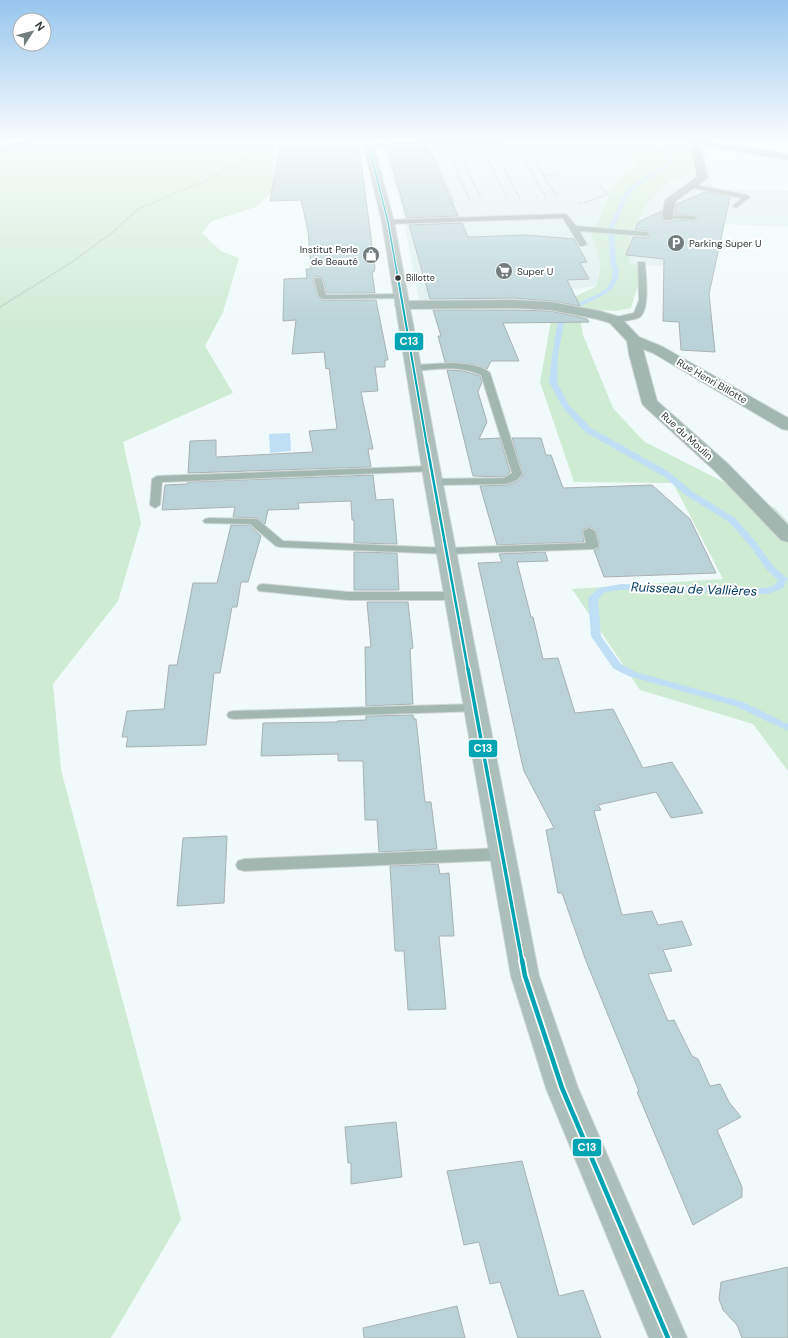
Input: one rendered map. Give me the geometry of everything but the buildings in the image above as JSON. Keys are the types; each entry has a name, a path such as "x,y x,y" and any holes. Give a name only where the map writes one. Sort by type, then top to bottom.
{"main road":[{"path":"383,201 388,222 475,708 525,976 562,1088 668,1338"}],"street":[{"path":"668,217 671,201"},
{"path":"402,300 551,306 607,318 634,340"},
{"name":"Rue Henri Billotte","path":"634,340 658,350 788,425"},
{"name":"Rue du Moulin","path":"634,340 636,354 650,404 721,467 788,536"}],"lane":[{"path":"736,206 742,201"},
{"path":"388,222 485,221 565,216 583,244"},
{"path":"668,217 694,218"},
{"path":"574,228 646,234"},
{"path":"607,318 637,315 643,300 641,264"},
{"path":"318,280 323,298 402,300"},
{"path":"155,505 157,479 433,476 506,481 513,478 517,474 485,373 478,368 468,366 414,368"},
{"path":"209,521 253,521 280,544 447,552 593,546 589,531"},
{"path":"263,588 348,596 455,596"},
{"path":"234,714 475,708"},
{"path":"244,865 503,854"}],"path":[{"path":"0,307 72,262 113,232 138,209 156,201"},
{"path":"454,201 456,206"},
{"path":"549,201 558,217"},
{"path":"578,203 588,201"}],"shaded area":[{"path":"400,201 788,201 788,227 723,224 713,270 604,262 597,286 573,289 558,307 514,301 419,301"}],"green space":[{"path":"0,201 262,201 256,207 212,221 202,233 221,251 239,258 223,312 205,346 233,393 123,442 141,523 118,601 53,684 61,770 181,1219 111,1338 0,1338"},
{"path":"607,201 649,201 630,236 629,264 644,265 631,308 615,311 590,309 580,319 583,335 613,408 645,442 775,508 788,522 788,771 753,724 640,690 572,589 723,579 673,483 574,482 540,382 553,310 572,298 597,286 601,264 591,234 597,225"}],"water":[{"path":"290,433 291,451 270,453 269,434"}],"waterway":[{"name":"Ruisseau de Vallières","path":"623,201 611,228 613,261 616,271 615,279 610,288 602,294 570,309 562,316 555,356 553,382 566,406 588,430 666,474 690,494 732,520 753,544 771,569 783,579 780,586 768,591 621,587 602,590 593,598 596,636 617,666 632,674 739,704 788,728"}],"transit line":[{"name":"C13","path":"383,201 388,222 431,469 525,976 562,1088 668,1338"}],"place":[{"name":"Parking Super U","path":"676,243"},
{"name":"Institut Perle de Beauté","path":"371,255"},
{"name":"Super U","path":"504,271"},
{"name":"Billotte","path":"398,278"}]}
